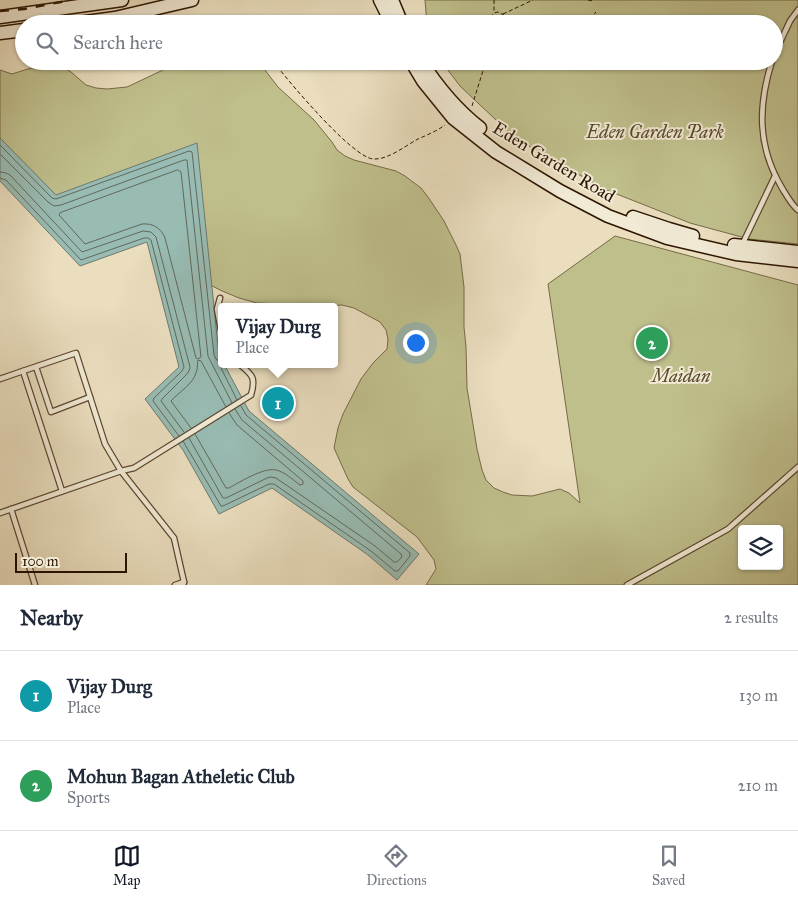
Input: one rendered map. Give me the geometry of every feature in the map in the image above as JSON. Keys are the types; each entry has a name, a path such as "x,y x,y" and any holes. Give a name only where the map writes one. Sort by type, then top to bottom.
{"main road":[{"path":"128,15 192,0"},
{"path":"380,0 388,15"},
{"path":"392,0 398,15"},
{"path":"0,17 118,1 116,15"},
{"path":"0,33 15,31"},
{"name":"Eden Garden Road","path":"416,70 453,118 496,152 560,191 608,216 666,238 736,254 798,261"},
{"name":"Eden Garden Road","path":"426,70 432,79 468,118 502,145 563,183 614,210 685,234 741,246 798,252"}],"lane":[{"path":"783,36 798,10"},
{"path":"769,70 763,98 761,128 775,176 798,210"},
{"path":"741,246 775,176"},
{"path":"219,303 220,298"},
{"path":"0,379 76,353 105,444 121,471 174,538 184,584 175,585"},
{"path":"36,367 51,412 90,397"},
{"path":"0,513 134,468 251,395 254,385 253,377 244,368"},
{"path":"23,371 62,491"},
{"path":"627,585 728,529 798,468"},
{"path":"11,509 35,585"}],"path":[{"path":"494,0 494,13 503,14 533,0"},
{"path":"588,0 593,1"},
{"path":"281,70 307,102 351,146 367,157 374,159 382,158 428,134"},
{"path":"468,118 483,70"}],"green space":[{"name":"Eden Garden Park","path":"425,0 798,0 798,244 749,239 690,223 604,189 515,138 460,86 448,70 783,70 783,15 426,15"},
{"name":"Maidan","path":"0,70 12,74 25,70 68,70 86,85 107,89 127,87 163,70 265,70 278,87 314,120 337,150 354,160 396,171 421,188 444,221 460,254 464,287 467,388 482,470 486,480 494,488 512,495 532,496 560,489 569,493 580,503 548,284 615,236 798,285 798,585 426,585 436,569 434,560 417,537 353,487 334,448 343,414 361,379 387,349 388,339 386,330 380,322 354,308 338,305 338,303 257,303 222,291 197,278 169,239 118,238 0,157"}],"water":[{"path":"0,138 56,195 197,143 218,345 218,368 226,368 249,411 419,554 397,580 368,555 272,488 219,514 183,450 145,399 179,367 147,242 80,266 0,181"}],"railway":[{"path":"0,11 24,9 71,0"}],"place":[{"name":"Mohun Bagan Atheletic Club","path":"652,343"},
{"name":"Vijay Durg","path":"278,403"}]}
